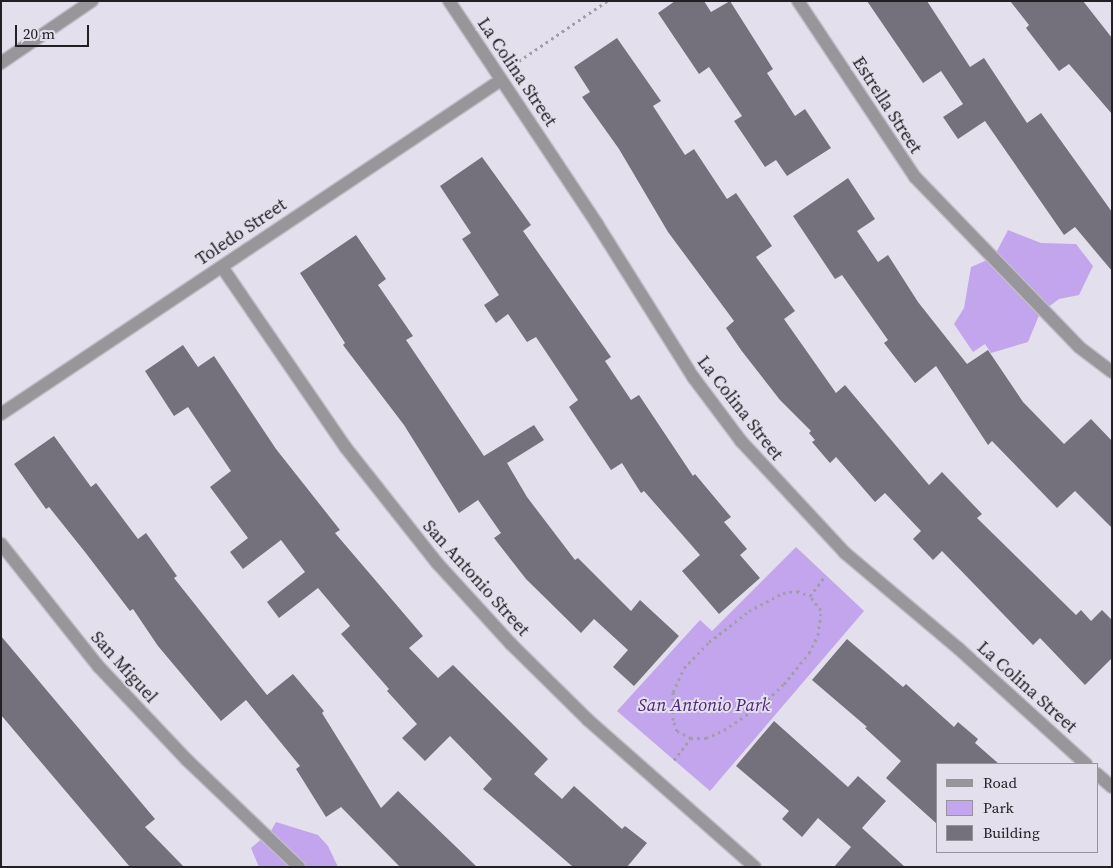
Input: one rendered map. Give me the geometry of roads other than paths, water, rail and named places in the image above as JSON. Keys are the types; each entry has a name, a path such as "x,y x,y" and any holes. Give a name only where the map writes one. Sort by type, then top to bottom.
{"street":[{"path":"1,62 92,1"},
{"name":"La Colina Street","path":"449,1 693,377 747,448 845,554 958,648 1085,763"},
{"name":"Estrella Street","path":"798,1 915,177 958,219 1079,347 1112,372"},
{"name":"Toledo Street","path":"1,414 501,80"},
{"name":"San Antonio Street","path":"222,266 346,448 449,576 588,720 755,867"},
{"name":"San Miguel","path":"1,544 98,667 230,803 299,867"},
{"path":"1098,775 1112,787"}],"park label":[{"name":"San Antonio Park","path":"704,705"}]}
